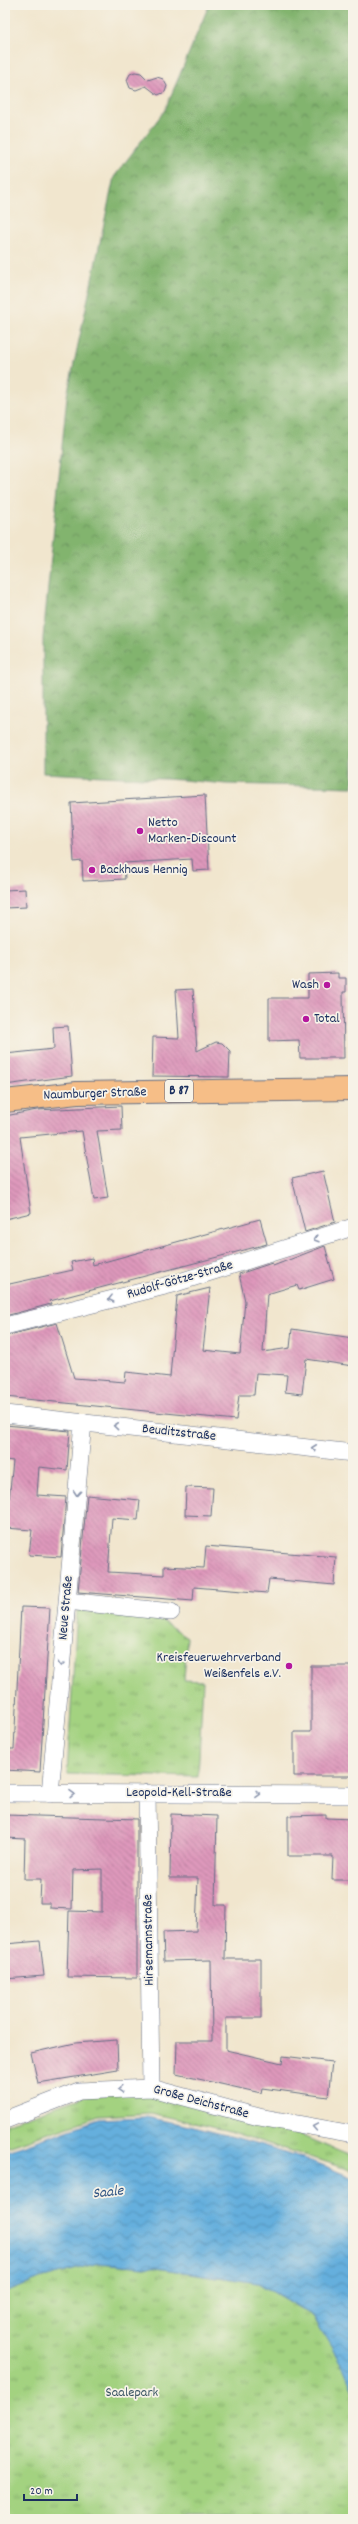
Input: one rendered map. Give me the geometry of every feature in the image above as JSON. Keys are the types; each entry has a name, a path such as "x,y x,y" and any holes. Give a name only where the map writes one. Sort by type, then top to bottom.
{"main road":[{"name":"Naumburger Straße","path":"5,1101 76,1093 353,1089"}],"street":[{"name":"Rudolf-Götze-Straße","path":"5,1326 173,1284 353,1227"},
{"name":"Beuditzstraße","path":"5,1414 353,1453"},
{"name":"Neue Straße","path":"50,1794 83,1422"},
{"path":"67,1601 171,1612"},
{"name":"Leopold-Kell-Straße","path":"5,1793 353,1795"},
{"name":"Hirsemannstraße","path":"147,1793 151,2088"},
{"name":"Große Deichstraße","path":"5,2120 79,2091 151,2088 259,2117 353,2134"}],"green space":[{"path":"209,5 353,5 353,787 226,784 182,780 43,773 43,638 67,396 114,177 165,110"},
{"path":"77,1610 159,1619 187,1637 184,1680 203,1681 198,1777 67,1774"},
{"path":"154,2091 278,2126 353,2157 353,2171 225,2130 151,2113 99,2116 5,2148 5,2124 86,2096"},
{"name":"Saalepark","path":"99,2263 157,2268 258,2283 313,2316 345,2369 353,2390 353,2519 5,2519 5,2293 40,2279"}],"water":[{"name":"Saale","path":"146,2117 198,2128 251,2142 304,2158 353,2178 353,2390 344,2369 313,2316 258,2283 157,2268 99,2263 40,2279 5,2293 5,2152 99,2119"}],"building":[{"path":"135,72 141,73 148,80 157,77 163,79 167,86 165,92 158,95 146,86 136,90 130,88 127,80 130,74"},
{"name":"Netto Marken-Discount","path":"205,795 209,870 193,871 192,859 124,863 125,879 83,881 82,861 74,862 71,803"},
{"path":"25,889 26,907 5,908 5,890"},
{"name":"Total","path":"338,973 338,978 346,978 346,992 343,992 344,1058 300,1058 299,1040 269,1041 269,998 308,998 308,974"},
{"path":"193,989 197,1051 216,1042 222,1043 230,1051 229,1077 152,1076 153,1037 179,1038 176,990"},
{"path":"68,1026 72,1076 5,1085 5,1054 54,1049 53,1027"},
{"path":"121,1106 122,1130 97,1131 108,1198 94,1200 82,1131 20,1137 31,1213 5,1219 5,1116 37,1110"},
{"path":"323,1171 335,1222 305,1232 292,1178"},
{"path":"260,1219 267,1244 50,1301 51,1304 5,1316 5,1285 73,1270 71,1262 92,1258 93,1265"},
{"path":"325,1246 334,1279 299,1290 297,1285 267,1294 263,1352 290,1348 292,1329 353,1338 353,1366 306,1359 302,1394 285,1392 287,1375 256,1373 254,1395 239,1395 236,1420 5,1397 5,1336 57,1323 74,1378 125,1382 126,1372 170,1377 177,1296 210,1288 203,1350 240,1354 245,1301 239,1274 272,1263 273,1266"},
{"path":"5,1425 70,1431 67,1470 39,1467 37,1495 66,1497 61,1557 29,1555 32,1530 5,1528 5,1500 9,1500 13,1461 5,1460"},
{"path":"186,1487 213,1488 211,1516 185,1515"},
{"path":"87,1495 140,1500 138,1520 112,1518 108,1572 164,1575 164,1566 204,1568 206,1546 336,1557 334,1585 269,1579 267,1593 194,1587 193,1601 78,1592"},
{"path":"21,1607 50,1608 40,1772 5,1770 5,1749 14,1749"},
{"path":"311,1666 353,1666 353,1776 294,1776 294,1732 311,1732"},
{"path":"171,1814 217,1816 215,1905 226,1905 225,1959 261,1959 261,2018 226,2018 226,2050 282,2063 283,2056 332,2062 328,2097 262,2088 261,2093 176,2074 177,2041 212,2041 211,1960 164,1961 163,1932 196,1931 198,1878 170,1878"},
{"path":"5,1815 137,1819 137,1978 67,1977 69,1911 102,1912 102,1869 73,1870 72,1909 50,1908 50,1903 40,1903 41,1879 24,1879 25,1839 5,1838"},
{"path":"326,1815 326,1818 353,1819 353,1880 332,1880 333,1856 288,1856 288,1816"},
{"path":"40,1941 44,1976 5,1979 5,1944"},
{"path":"117,2040 118,2070 38,2083 31,2053 75,2043"}],"place":[{"name":"Netto Marken-Discount","path":"140,831"},
{"name":"Backhaus Hennig","path":"92,870"},
{"name":"Wash","path":"327,985"},
{"name":"Total","path":"306,1019"},
{"name":"Kreisfeuerwehrverband Weißenfels e.V.","path":"289,1666"}]}
